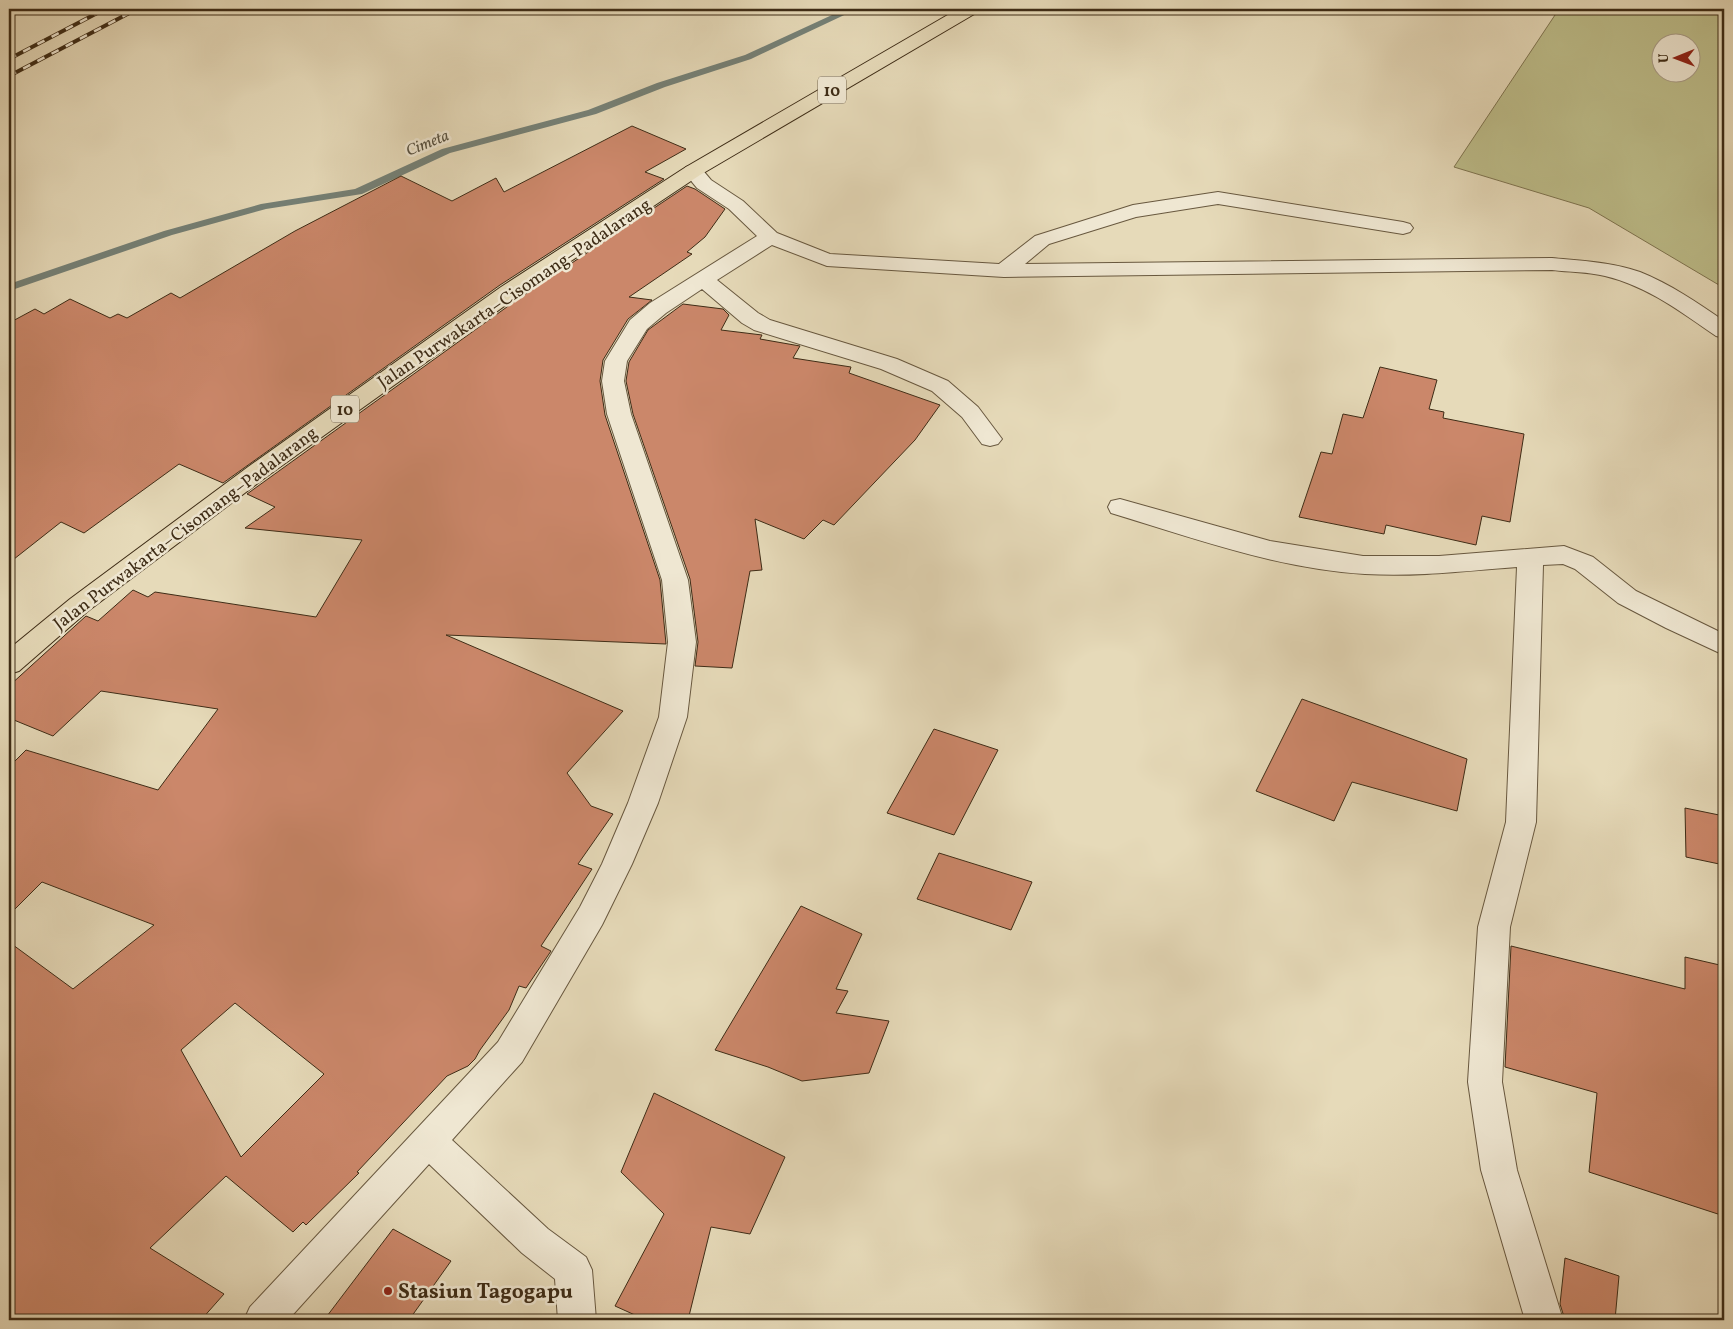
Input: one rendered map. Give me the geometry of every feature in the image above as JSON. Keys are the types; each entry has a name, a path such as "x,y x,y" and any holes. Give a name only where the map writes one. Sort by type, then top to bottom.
{"highway":[{"name":"Jalan Purwakarta–Cisomang–Padalarang","path":"9,664 79,605 257,472 509,292 693,171 970,9"}],"street":[{"path":"693,171 704,184 736,205 770,237 827,260 1004,271 1274,269 1394,264 1552,264 1604,269 1633,277 1675,298 1724,331"},
{"path":"1004,271 1042,240 1133,211 1218,198 1403,228"},
{"path":"263,1320 510,1052 591,916 617,864 673,718 682,642 675,580 619,414 613,381 616,361 638,325 658,308 770,237"},
{"path":"704,280 750,318 762,325 889,364 940,386 970,412 990,439"},
{"path":"1120,507 1263,549 1301,557 1346,562 1426,566 1564,555 1576,558 1599,572 1629,598 1724,645"},
{"path":"1530,557 1528,662 1521,822 1494,927 1485,1082 1499,1170 1544,1320"},
{"path":"428,1140 535,1241 573,1270 577,1320"}],"green space":[{"path":"1559,9 1724,9 1724,288 1589,208 1454,167"}],"building":[{"path":"632,126 686,149 645,172 664,179 500,285 223,483 179,464 84,533 61,522 9,563 9,323 35,309 44,314 70,299 110,318 118,314 127,318 171,293 180,298 295,231 401,176 452,201 496,178 504,192"},
{"path":"687,186 695,189 725,209 705,237 687,252 692,254 629,297 652,300 628,319 603,360 600,381 605,415 660,580 666,644 446,635 623,711 567,773 591,806 613,814 578,864 592,869 541,946 551,951 526,988 519,986 509,1010 475,1059 468,1066 447,1076 357,1172 359,1173 306,1225 303,1222 293,1232 226,1176 150,1248 224,1294 201,1320 9,1320 9,942 73,989 154,925 42,882 9,915 9,767 26,750 158,790 218,709 101,691 53,736 9,718 9,686 86,616 98,621 133,590 148,597 155,592 316,617 362,540 245,528 275,507 247,494 518,299","holes":["235,1003 324,1074 241,1157 181,1050"]},
{"path":"683,304 723,309 729,315 721,330 762,335 760,339 800,346 793,358 851,367 849,373 940,405 915,440 834,525 823,520 804,539 755,519 762,570 750,571 732,668 695,666 698,642 690,579 633,414 626,381 629,362 648,330"},
{"path":"1380,367 1437,380 1429,409 1444,412 1443,418 1524,434 1510,522 1482,516 1476,545 1386,525 1384,534 1299,517 1321,452 1332,454 1343,414 1363,418"},
{"path":"1302,699 1467,759 1457,811 1352,782 1334,821 1256,791"},
{"path":"934,729 998,750 954,835 887,813"},
{"path":"1685,808 1724,816 1724,865 1686,857"},
{"path":"939,853 1032,882 1011,930 917,899"},
{"path":"801,906 862,934 836,989 848,991 836,1013 889,1021 869,1073 802,1081 768,1067 715,1050"},
{"path":"1511,946 1685,989 1685,957 1724,966 1724,1216 1589,1172 1597,1093 1505,1067"},
{"path":"654,1093 785,1157 750,1234 711,1227 688,1320 646,1320 615,1306 664,1214 621,1172"},
{"name":"Stasiun Tagogapu","path":"393,1229 451,1261 409,1320 324,1320"},
{"path":"1565,1258 1619,1276 1615,1320 1565,1320 1560,1304"}],"waterway":[{"name":"Cimeta","path":"9,288 168,233 265,206 358,192 446,151 592,112 661,85 748,57 852,9"}],"railway":[{"path":"9,59 105,9"},
{"path":"9,76 137,9"}],"place":[{"name":"Stasiun Tagogapu","path":"388,1291"}]}
